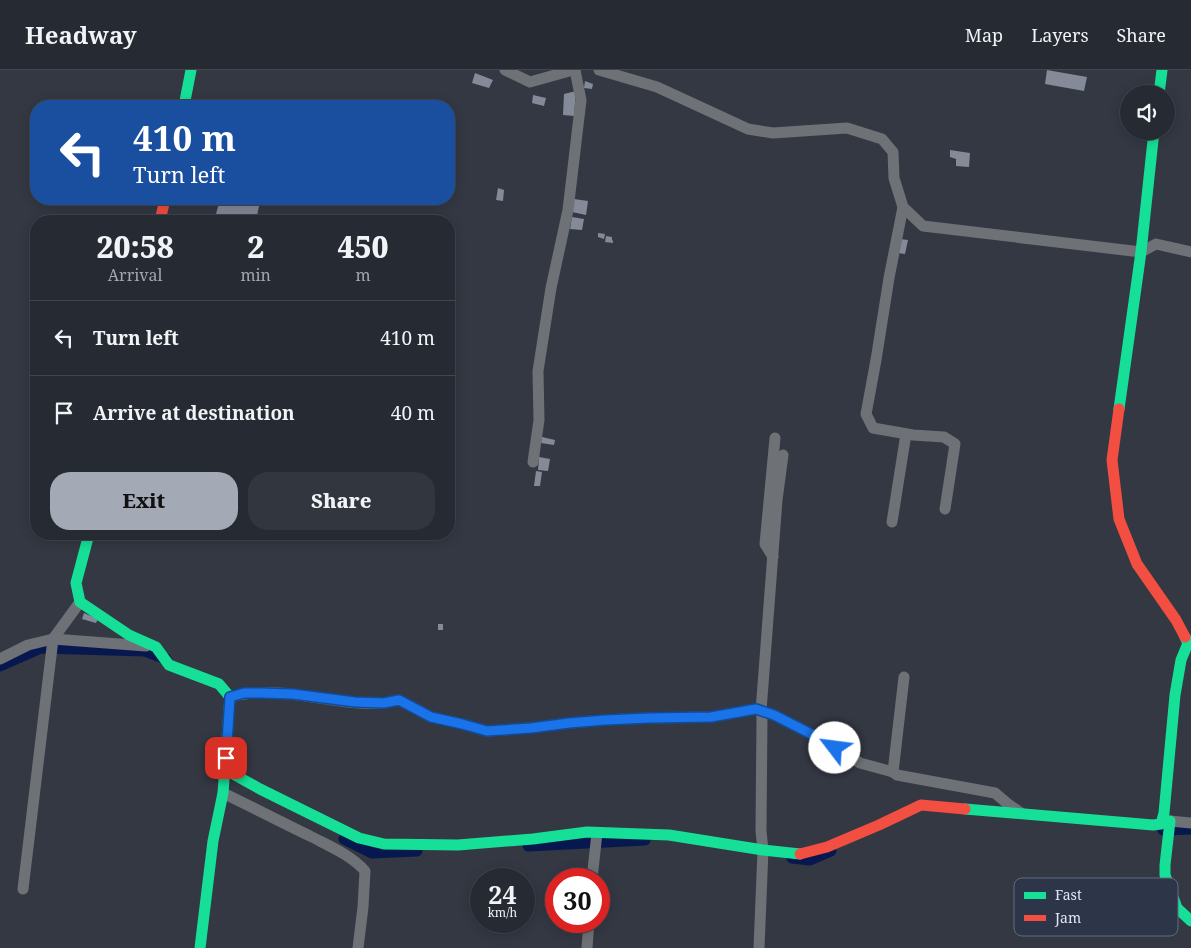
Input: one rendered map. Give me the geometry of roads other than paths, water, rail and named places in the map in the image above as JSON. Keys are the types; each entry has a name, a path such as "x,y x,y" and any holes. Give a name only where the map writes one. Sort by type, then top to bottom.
{"street":[{"path":"185,100 191,70"},
{"path":"504,70 530,82 574,70 581,100 568,210 551,288 538,371 539,420 533,462"},
{"path":"599,70 657,87 748,129 773,134 846,128 882,139 893,152 894,178 902,208 866,414 873,428 906,434 944,437 955,444 945,509"},
{"path":"1160,85 1162,70"},
{"path":"1153,140 1141,252 1112,460 1119,519 1137,564 1190,643 1181,660 1175,695 1164,813 1166,822 1166,878"},
{"path":"902,208 923,226 1141,252 1156,244 1191,252"},
{"path":"892,522 906,434"},
{"path":"773,557 765,544 775,438"},
{"path":"760,948 763,850 761,831 761,711 777,500 783,455"},
{"path":"87,540 76,583 80,602 129,635 156,647 169,664 220,684 230,697 223,793 213,841 200,948"},
{"path":"22,889 50,663 56,634 80,602"},
{"path":"0,659 56,634 74,640 156,647"},
{"path":"893,772 904,677"},
{"path":"230,697 244,693 293,694 355,702 384,703 399,700 431,717 487,731 605,720 711,717 756,709 774,715 823,740 860,763 893,772 897,775 995,793 1021,813"},
{"path":"224,770 359,838 384,844 458,845 533,839 587,832 669,835 799,854 826,847 921,805 1153,825 1166,822 1191,823"},
{"path":"223,793 333,848 358,862 366,871 358,948"},
{"path":"593,868 596,833"},
{"path":"1178,909 1191,921"},
{"path":"587,948 588,933"}],"waterway":[{"path":"0,666 41,648 145,651 166,659"},
{"path":"1163,830 1191,829"},
{"path":"344,839 372,853 417,851"},
{"path":"528,846 645,840"},
{"path":"792,858 810,860 831,851"}]}
